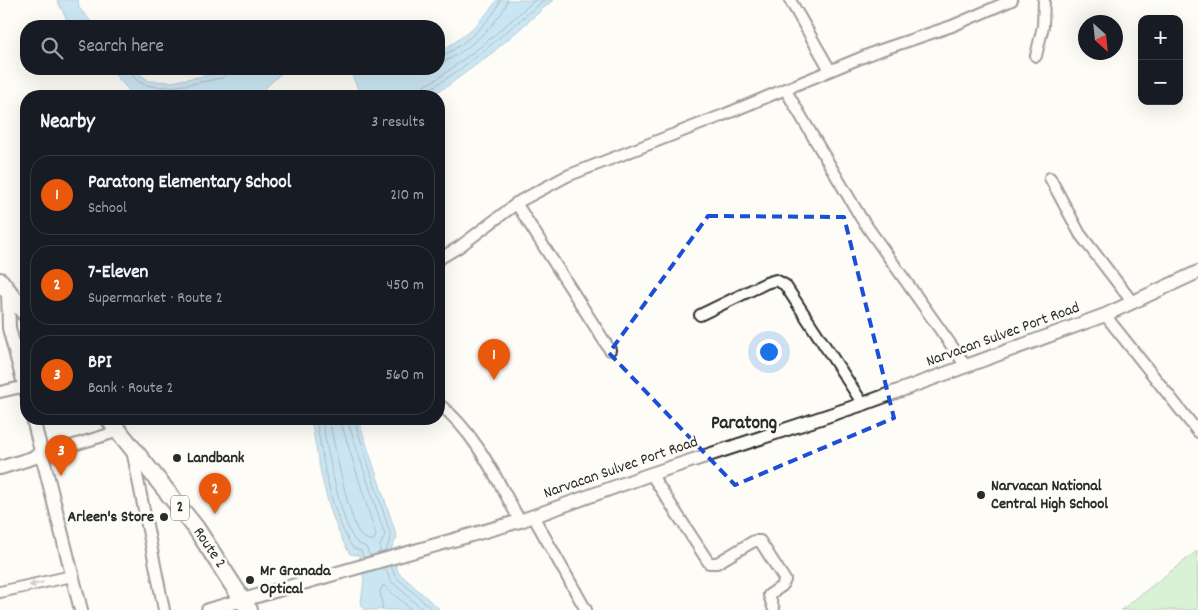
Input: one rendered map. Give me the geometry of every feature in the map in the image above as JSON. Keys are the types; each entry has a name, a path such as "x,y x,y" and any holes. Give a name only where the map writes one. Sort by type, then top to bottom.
{"highway":[{"path":"4,286 20,306"},
{"name":"Route 2","path":"114,425 196,528 246,605"}],"street":[{"path":"790,0 830,70"},
{"path":"445,256 516,203 567,176 830,70 952,26 1012,0"},
{"path":"1036,56 1043,26 1044,0"},
{"path":"785,89 861,218 966,366"},
{"path":"1050,178 1080,234 1133,303"},
{"path":"516,203 610,350"},
{"name":"Narvacan Sulvec Port Road","path":"208,610 246,605 357,569 520,521 651,474 863,404 1105,316 1198,272"},
{"path":"700,315 776,280 785,285 863,404"},
{"path":"4,286 9,328 20,367"},
{"path":"1105,316 1198,432"},
{"path":"0,392 20,389"},
{"path":"445,409 464,429 486,460 520,521"},
{"path":"34,425 81,610"},
{"path":"0,468 42,455 114,425"},
{"path":"131,447 164,610"},
{"path":"651,474 709,563 717,563 754,541 760,541 784,580 782,586 769,595 774,610"},
{"path":"533,516 586,610"},
{"path":"0,592 72,576"}],"highlighted area":[{"path":"708,216 844,217 894,418 735,485 609,353"}],"green space":[{"path":"1197,551 1198,610 1121,610"}],"water":[{"path":"57,0 78,0 79,8 90,20 67,20"},
{"path":"497,0 553,0 492,53 440,90 358,90 352,75 445,75 445,48 485,16"},
{"path":"115,75 141,75 149,81 171,82 209,75 279,75 264,90 129,90"},
{"path":"312,425 360,425 397,537 391,549 398,572 440,610 365,610 361,604 364,579 359,555 350,554 335,522 324,488"}],"place":[{"name":"Paratong Elementary School","path":"494,380"},
{"name":"Landbank","path":"177,458"},
{"name":"BPI","path":"61,476"},
{"name":"Narvacan National Central High School","path":"981,495"},
{"name":"7-Eleven","path":"215,514"},
{"name":"Arleen's Store","path":"164,517"},
{"name":"Mr Granada Optical","path":"250,580"}],"district":[{"name":"Paratong","path":"744,424"}]}
